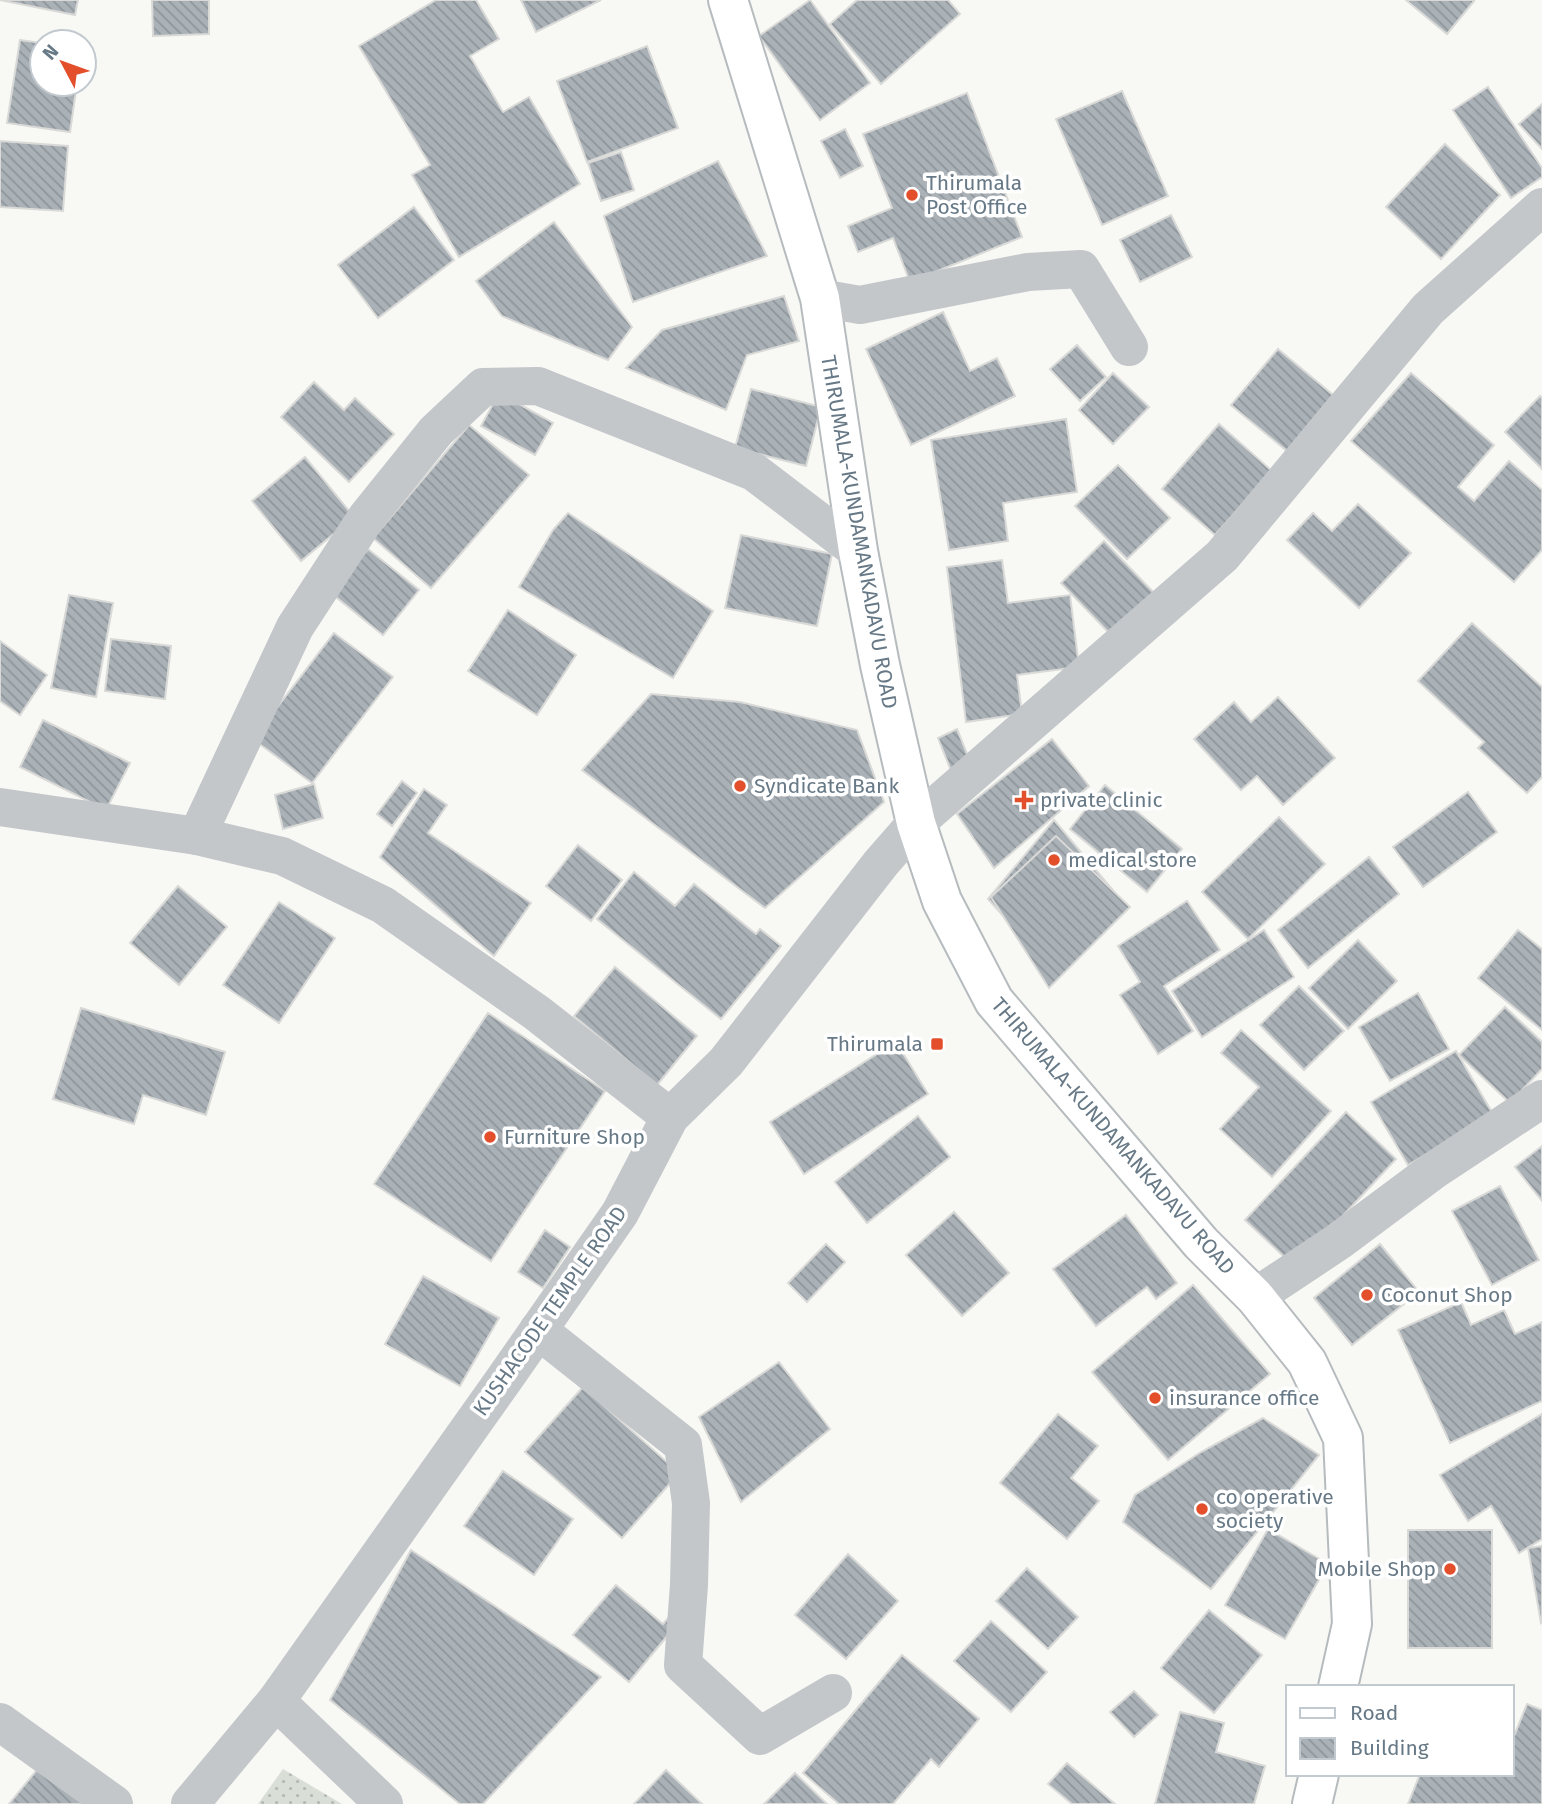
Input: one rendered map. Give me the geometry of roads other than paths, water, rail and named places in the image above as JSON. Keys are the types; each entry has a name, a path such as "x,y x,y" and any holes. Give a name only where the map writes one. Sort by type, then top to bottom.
{"main road":[{"name":"THIRUMALA-KUNDAMANKADAVU ROAD","path":"728,0 820,298 858,551 880,665 916,823 942,901 994,1001 1201,1243 1255,1297 1307,1362 1343,1438 1352,1624 1338,1685"},
{"path":"1312,1804 1319,1776"}],"street":[{"name":"KUSHACODE TEMPLE ROAD","path":"190,1804 276,1701 620,1213 670,1117 726,1062 881,863 916,823 1222,556 1428,309 1542,207"},
{"path":"820,298 860,305 1028,272 1081,269 1129,347"},
{"path":"197,836 295,627 366,518 436,431 483,387 538,386 754,472 858,551"},
{"path":"0,807 197,836 282,856 383,905 537,1013 670,1117"},
{"path":"1255,1297 1339,1241 1433,1171 1542,1099"},
{"path":"538,1329 682,1445 691,1503 683,1665 760,1737 833,1693"},
{"path":"276,1701 384,1804"},
{"path":"0,1722 114,1804"}],"place":[{"name":"Thirumala Post Office","path":"912,195"},
{"name":"Syndicate Bank","path":"740,786"},
{"name":"private clinic","path":"1024,800"},
{"name":"medical store","path":"1054,860"},
{"name":"Thirumala","path":"937,1044"},
{"name":"Furniture Shop","path":"490,1137"},
{"name":"Coconut Shop","path":"1367,1295"},
{"name":"insurance office","path":"1155,1398"},
{"name":"co operative society","path":"1202,1509"},
{"name":"Mobile Shop","path":"1450,1569"}]}
